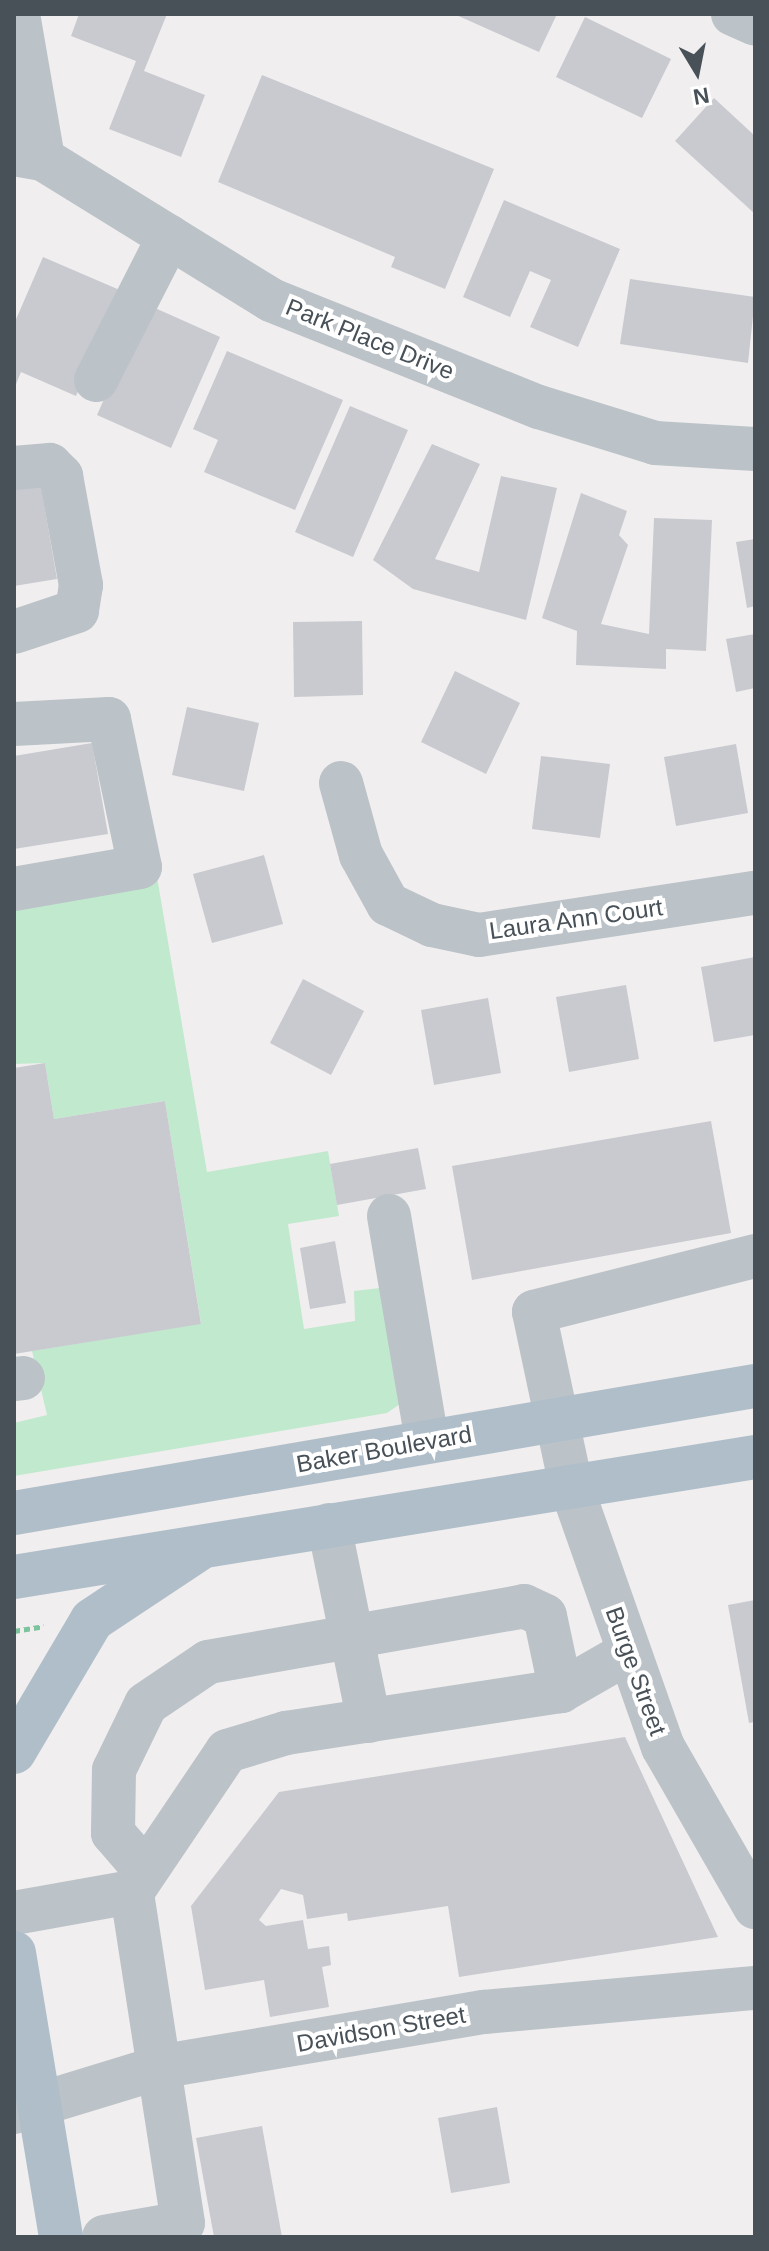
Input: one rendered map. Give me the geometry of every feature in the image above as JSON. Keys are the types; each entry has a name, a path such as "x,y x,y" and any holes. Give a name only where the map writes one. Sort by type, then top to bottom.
{"main road":[{"name":"Baker Boulevard","path":"14,1513 559,1417 755,1386"},
{"path":"14,1577 755,1457"},
{"path":"14,1752 92,1620 206,1545"},
{"path":"14,1953 26,2106 61,2237"}],"street":[{"path":"18,14 28,156"},
{"path":"733,14 755,24"},
{"name":"Park Place Drive","path":"28,156 271,300 539,407 655,443 755,449"},
{"path":"96,380 169,237"},
{"path":"14,468 50,465 61,476 81,585 77,611 14,632"},
{"path":"14,724 109,719 140,867 14,889"},
{"name":"Laura Ann Court","path":"341,783 361,855 388,904 432,925 479,935 755,893"},
{"path":"389,1216 427,1441"},
{"name":"Burge Street","path":"755,1256 534,1312 559,1417 571,1486 663,1747 755,1907"},
{"path":"329,1525 369,1721"},
{"path":"104,2237 183,2223 138,1881 113,1833 114,1770 146,1704 208,1662 351,1634 524,1606 545,1616 561,1691"},
{"path":"14,1913 138,1881 227,1751 369,1721 561,1691 629,1652"},
{"name":"Davidson Street","path":"26,2106 164,2066 484,2012 755,1988"}],"path":[{"path":"14,1631 52,1623"}],"green space":[{"path":"156,871 207,1172 328,1151 339,1216 288,1224 304,1329 355,1321 354,1291 380,1288 400,1404 387,1413 14,1476 14,1423 47,1415 32,1351 201,1323 165,1101 54,1119 45,1063 14,1064 14,896"}],"building":[{"path":"79,14 167,14 144,71 205,95 181,157 109,129 136,61 71,36"},
{"path":"454,14 557,14 539,52"},
{"path":"585,17 671,59 642,118 556,77"},
{"path":"262,75 494,169 445,289 391,267 395,257 218,182"},
{"path":"714,98 755,136 755,214 675,141"},
{"path":"504,200 620,249 578,347 530,327 551,280 530,271 510,317 463,297"},
{"path":"43,257 122,291 76,396 21,372 14,389 14,324"},
{"path":"630,279 755,297 748,363 620,344"},
{"path":"146,304 220,337 171,448 97,415"},
{"path":"227,351 343,400 295,510 204,472 218,440 193,429"},
{"path":"350,406 408,430 353,557 295,532"},
{"path":"432,444 480,464 435,559 479,572 501,476 557,488 526,620 413,589 373,560"},
{"path":"40,481 57,579 14,586 14,485"},
{"path":"581,493 627,511 619,535 628,545 601,624 649,634 654,518 712,520 706,651 666,649 666,669 576,665 577,631 542,618"},
{"path":"755,539 755,606 747,608 736,542"},
{"path":"362,621 363,695 294,697 293,622"},
{"path":"755,634 755,688 736,692 726,639"},
{"path":"455,671 520,703 486,774 421,742"},
{"path":"187,707 259,723 244,791 172,775"},
{"path":"92,743 108,834 14,849 14,756"},
{"path":"736,744 748,813 676,826 664,757"},
{"path":"541,756 610,764 600,838 532,829"},
{"path":"264,855 283,924 212,943 193,874"},
{"path":"755,957 755,1035 714,1042 701,967"},
{"path":"303,979 364,1011 331,1075 270,1043"},
{"path":"626,985 639,1059 569,1072 556,997"},
{"path":"488,998 501,1073 434,1085 421,1010"},
{"path":"45,1063 54,1119 165,1101 201,1324 14,1354 14,1068"},
{"path":"711,1121 731,1233 472,1280 452,1166"},
{"path":"418,1148 426,1189 337,1205 330,1164"},
{"path":"335,1241 346,1303 310,1309 300,1248"},
{"path":"755,1600 755,1722 749,1723 728,1605"},
{"path":"625,1737 718,1937 459,1977 448,1906 348,1921 347,1913 307,1919 303,1895 281,1889 259,1920 266,1926 303,1920 308,1949 329,1946 331,1965 322,1967 329,2007 270,2017 264,1980 205,1990 191,1906 279,1792"},
{"path":"497,2107 510,2183 451,2193 438,2118"},
{"path":"262,2126 282,2237 214,2237 196,2138"}]}
